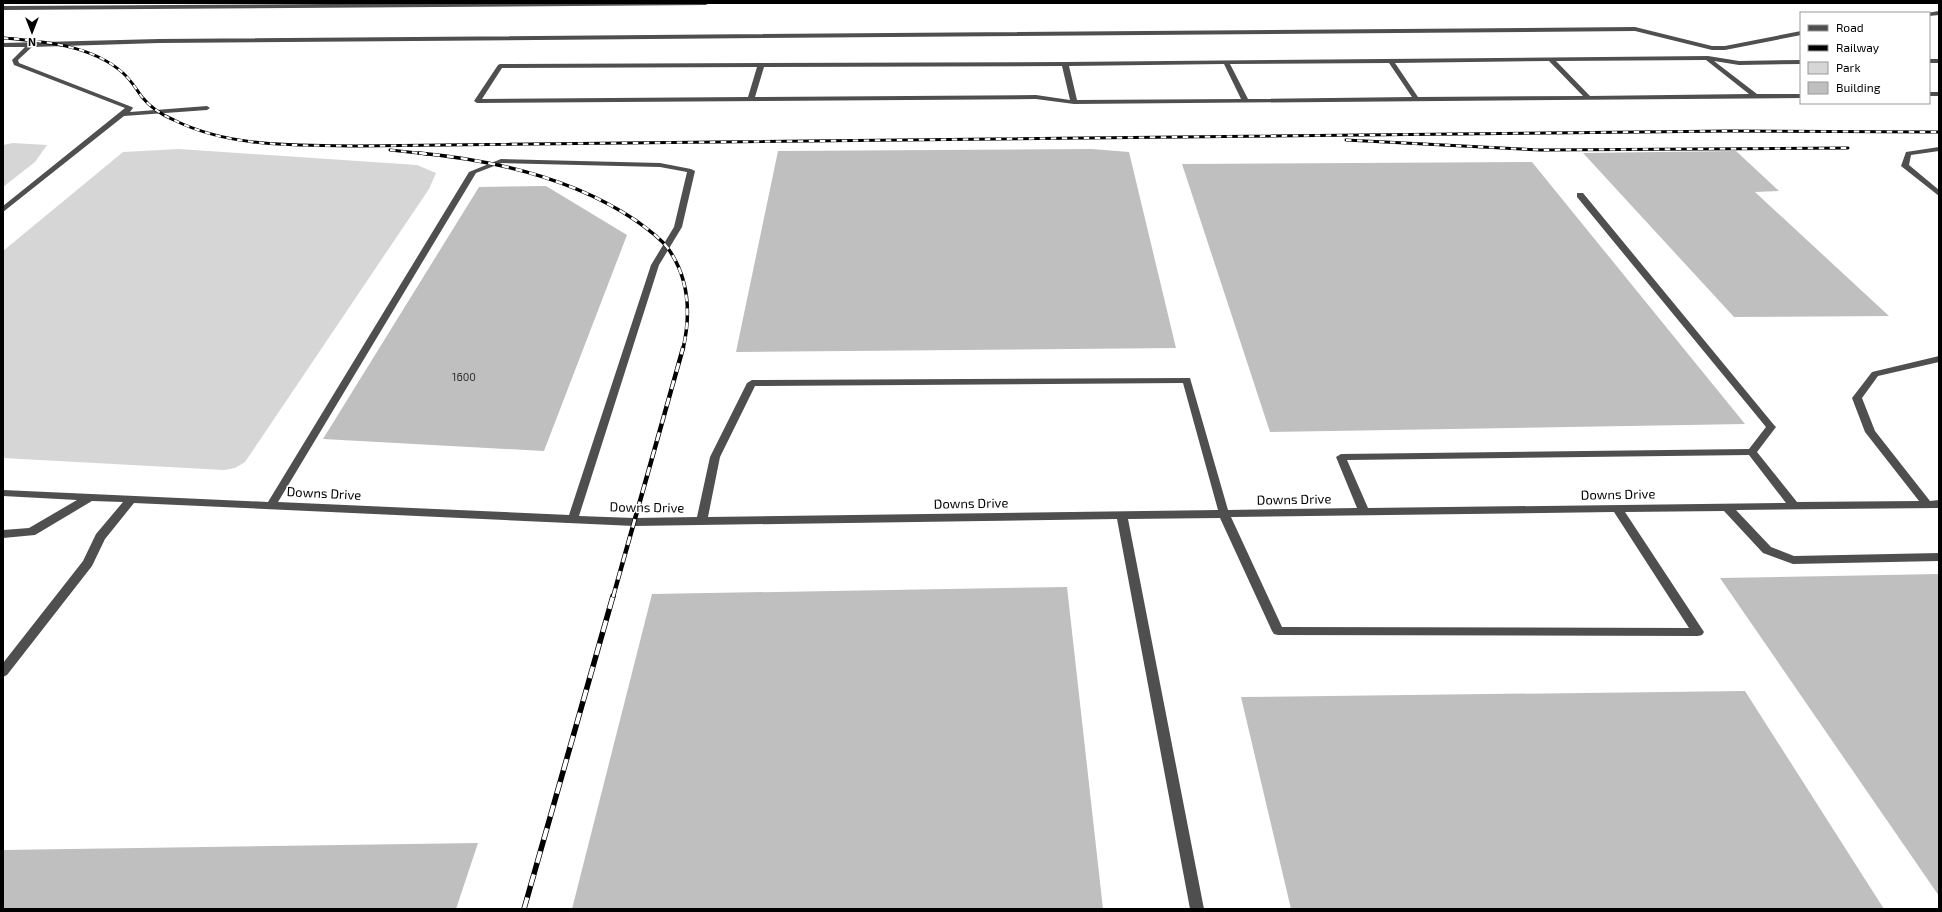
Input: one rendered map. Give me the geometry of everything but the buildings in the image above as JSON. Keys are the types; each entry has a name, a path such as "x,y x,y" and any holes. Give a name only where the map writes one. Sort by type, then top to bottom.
{"street":[{"path":"3,8 706,3"},
{"path":"3,45 252,40 1635,29 1712,48 1725,48 1800,33"},
{"path":"3,210 130,108 16,64 14,60 30,45"},
{"path":"1708,58 1755,96"},
{"path":"1800,62 1739,63 1708,58 1226,63 500,66 477,101 1036,97 1074,102 1800,96"},
{"path":"1551,60 1588,97"},
{"path":"1391,61 1416,99"},
{"path":"1226,63 1245,100"},
{"path":"1065,64 1074,102"},
{"path":"751,99 761,65"},
{"path":"124,114 208,108"},
{"path":"1939,149 1908,152 1905,166 1939,194"},
{"path":"271,505 473,172 501,161 660,165 691,171 678,227 655,265 573,519"},
{"path":"1580,195 1771,427 1752,452"},
{"path":"1926,504 1870,432 1857,398 1875,374 1939,359"},
{"path":"702,521 715,457 752,383 1187,380 1224,514 1278,631 1698,632 1617,508"},
{"path":"1752,452 1794,506"},
{"path":"1364,512 1341,457 1752,452"},
{"name":"Downs Drive","path":"3,493 634,522 1939,504"},
{"path":"3,534 31,532 90,497"},
{"path":"3,672 88,563 100,537 131,499"},
{"path":"1727,506 1767,550 1793,560 1939,557"},
{"path":"1122,515 1197,909"}],"green space":[{"path":"13,143 47,145 35,162 3,187 3,145"},
{"path":"179,149 417,165 436,173 429,189 245,462 235,468 224,470 3,458 3,251 123,152"}],"railway":[{"path":"3,38 66,46 97,56 123,73 145,101 156,110 195,129 218,136 241,140 288,145 358,146 1731,131 1939,132"},
{"path":"1346,140 1541,150 1848,148"},
{"path":"390,150 427,154"},
{"path":"419,153 447,156 503,166 531,173 558,182 611,205 648,229 667,247 680,271 684,283 687,323 683,349"},
{"path":"613,597 683,348"},
{"path":"524,909 613,596"}]}
